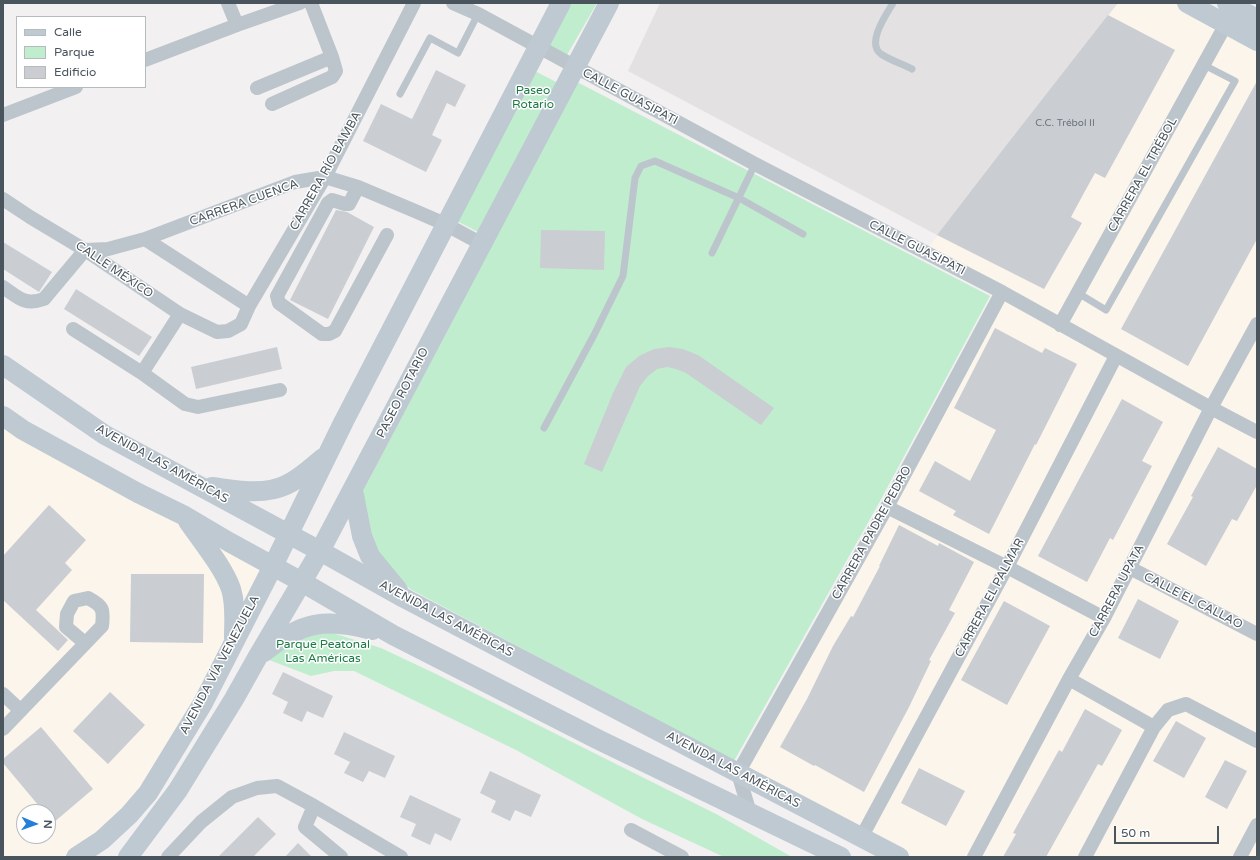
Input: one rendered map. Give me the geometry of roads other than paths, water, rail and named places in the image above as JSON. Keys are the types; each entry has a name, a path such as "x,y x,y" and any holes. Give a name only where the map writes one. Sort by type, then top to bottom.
{"main road":[{"path":"289,534 445,224 537,46 561,3"},
{"name":"PASEO ROTARIO","path":"320,551 609,3"},
{"path":"1187,3 1257,41"},
{"path":"1227,3 1257,19"},
{"name":"AVENIDA LAS AMÉRICAS","path":"3,365 105,435 404,598 899,857"},
{"path":"3,416 23,430 138,493 185,516 392,635 599,740 841,857"},
{"path":"198,485 260,492 285,486 304,474 328,454"},
{"path":"353,490 362,536 370,556 404,598"},
{"path":"185,516 222,570 231,589 234,605 234,642"},
{"name":"AVENIDA VÍA VENEZUELA","path":"76,857 102,840 129,816 148,792 203,702 289,534"},
{"name":"AVENIDA VÍA VENEZUELA","path":"128,857 178,790 234,699 320,551"},
{"path":"257,658 278,641 306,626 324,623 345,624 392,635"}],"street":[{"path":"228,3 237,25"},
{"path":"146,60 300,3"},
{"path":"272,104 332,77 336,71 311,3"},
{"name":"CARRERA RÍO BAMBA","path":"228,331 241,324 249,306 326,177 414,3"},
{"name":"CALLE GUASIPATI","path":"453,3 478,14 754,164 1002,292 1116,356 1257,432"},
{"name":"CARRERA EL TRÉBOL","path":"1060,325 1226,24"},
{"path":"257,88 332,57"},
{"path":"3,115 73,88"},
{"name":"CARRERA CUENCA","path":"85,250 108,249 145,239 295,182 326,177 358,187 445,224 482,244"},
{"path":"358,187 349,204 332,200 328,203 277,296 280,303 322,334 329,334 335,331 387,235"},
{"name":"CALLE MÉXICO","path":"3,199 85,250 180,314 217,332 228,331"},
{"path":"145,239 249,306"},
{"path":"3,287 23,301 34,303 44,299 85,250"},
{"name":"CARRERA PADRE PEDRO","path":"738,773 887,507 1002,292"},
{"path":"142,373 180,314"},
{"name":"CARRERA UPATA","path":"974,857 1069,679 1104,618 1211,408 1257,324"},
{"path":"74,329 142,373 185,404 198,407 280,390"},
{"name":"CARRERA EL PALMAR","path":"861,838 1007,567 1116,356"},
{"path":"3,427 23,430"},
{"path":"887,507 1007,567 1104,618"},
{"name":"CALLE EL CALLAO","path":"1130,568 1257,634"},
{"path":"3,729 85,643"},
{"path":"1069,679 1154,727"},
{"path":"3,694 20,710"},
{"path":"1085,857 1154,727 1168,710 1186,704 1257,741"},
{"path":"738,773 750,813"},
{"path":"168,857 201,822 232,797 257,788 276,786 314,806 401,857"},
{"path":"314,806 305,827 341,857"},
{"path":"1240,857 1257,825"},
{"path":"631,830 682,857"}],"lane":[{"path":"893,3 874,38 875,45 880,53 912,69"},
{"path":"400,94 430,38 458,53 478,14"},
{"path":"1078,293 1106,310 1236,81 1204,65"},
{"path":"544,428 594,335 623,276 635,178 641,166 655,161 739,198 803,234"},
{"path":"712,253 754,164"}],"park label":[{"name":"Paseo Rotario","path":"533,98"},
{"name":"Parque Peatonal Las Américas","path":"323,652"}]}
